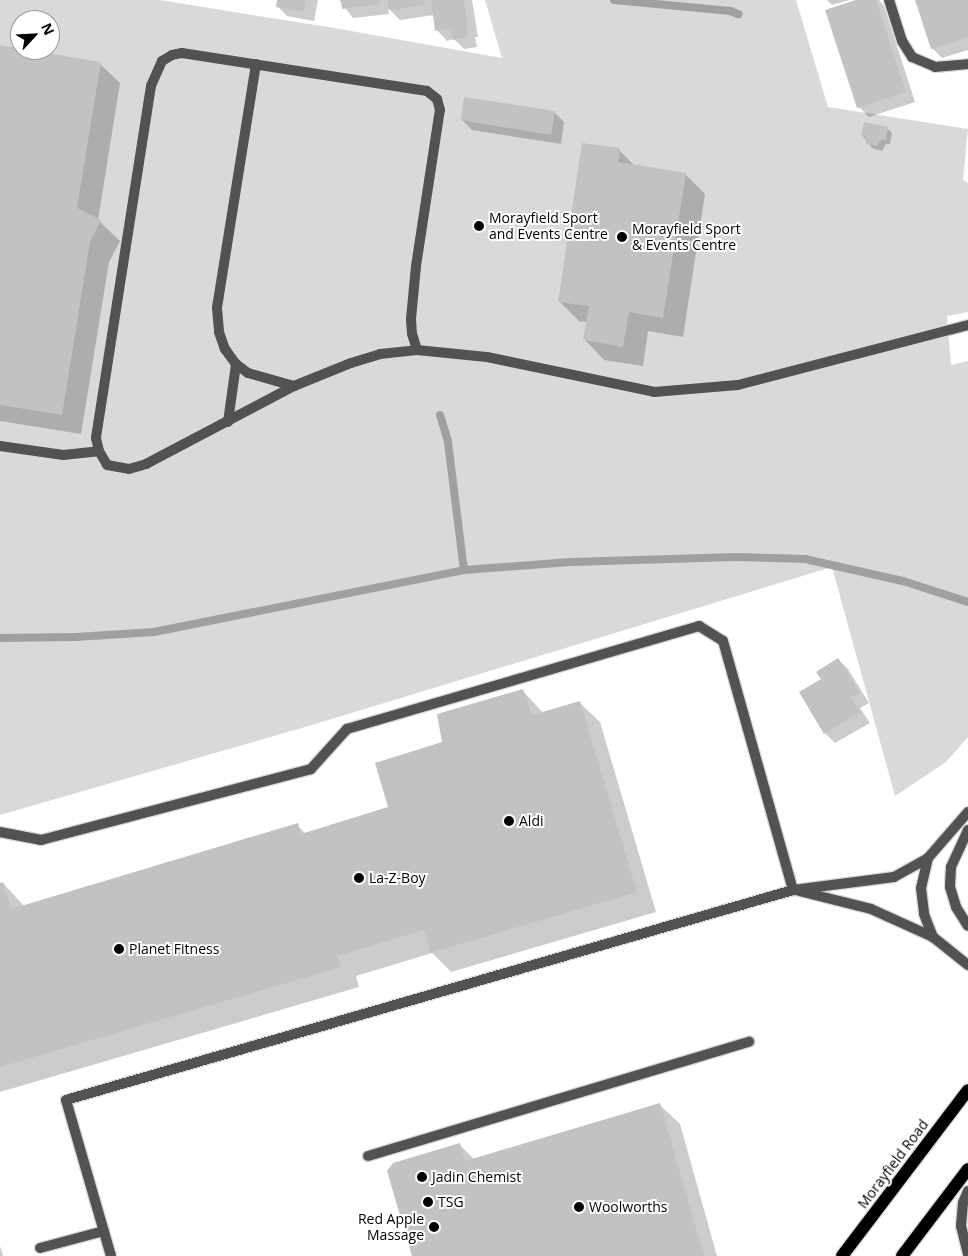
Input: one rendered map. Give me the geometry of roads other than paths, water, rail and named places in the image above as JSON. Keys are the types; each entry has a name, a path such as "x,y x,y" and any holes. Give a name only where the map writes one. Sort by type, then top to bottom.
{"main road":[{"name":"Morayfield Road","path":"842,1256 968,1090"},
{"path":"902,1256 968,1169"}],"street":[{"path":"889,0 902,41 912,57 935,66 968,64"},
{"path":"417,350 412,334 414,292 440,110 437,99 427,91 182,53 172,55 162,61 151,86 96,438 99,451 107,465 129,469 146,464 294,386 351,363 380,354 417,350 487,357 654,392 738,385 968,325"},
{"path":"256,64 217,308 225,349 236,364 248,373 262,379 294,386"},
{"path":"228,422 236,364"},
{"path":"0,446 63,455 99,451"},
{"path":"0,832 42,840 311,769 347,728 699,626 723,641 793,890"},
{"path":"111,1256 66,1100 793,890 894,878 928,858 968,812"},
{"path":"968,830 951,868 950,887 956,907 968,926"},
{"path":"928,858 921,888 924,914 933,937"},
{"path":"793,890 871,909 933,937 968,965"},
{"path":"368,1156 749,1042"},
{"path":"968,1191 963,1204 961,1226 968,1255"},
{"path":"40,1248 104,1231"}],"waterway":[{"path":"614,0 730,11 738,14"},
{"path":"440,415 448,442 464,570"},
{"path":"0,638 76,637 154,632 464,570 571,562 736,557 805,559 903,581 968,602"}],"place":[{"name":"Morayfield Sport and Events Centre","path":"479,226"},
{"name":"Morayfield Sport & Events Centre","path":"622,237"},
{"name":"Aldi","path":"509,821"},
{"name":"La-Z-Boy","path":"359,878"},
{"name":"Planet Fitness","path":"119,949"},
{"name":"Jadin Chemist","path":"422,1177"},
{"name":"TSG","path":"428,1202"},
{"name":"Woolworths","path":"579,1207"},
{"name":"Red Apple Massage","path":"434,1227"}]}
